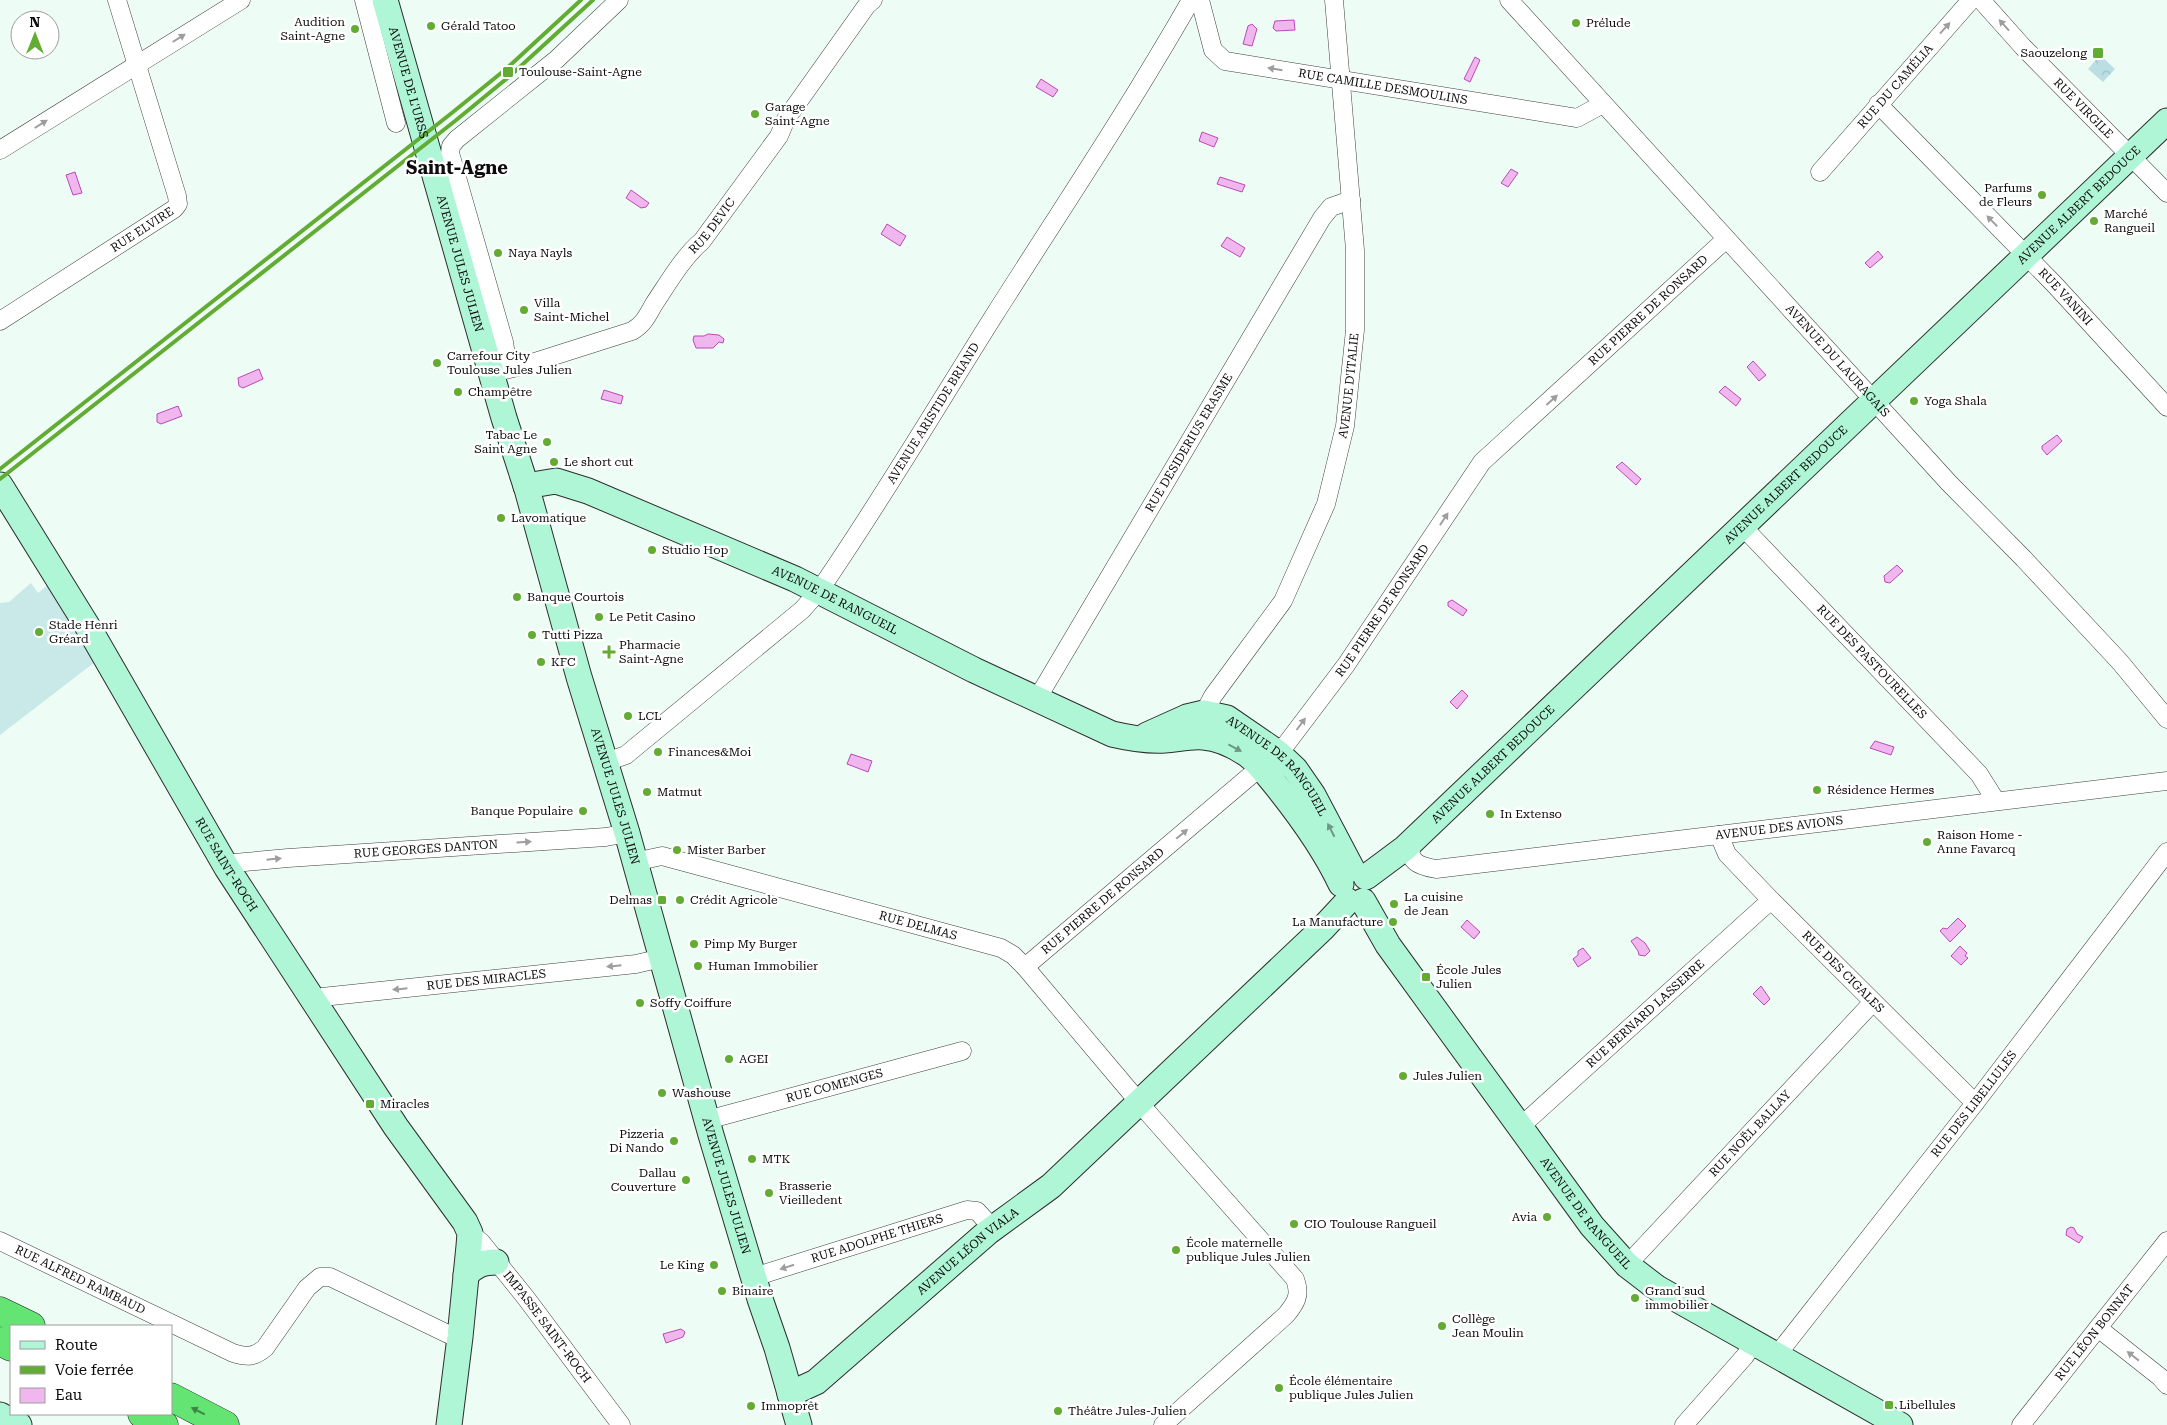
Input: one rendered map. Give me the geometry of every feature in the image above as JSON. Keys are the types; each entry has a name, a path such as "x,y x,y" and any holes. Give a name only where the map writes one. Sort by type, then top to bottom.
{"highway":[{"path":"0,1311 29,1325"},
{"path":"172,1398 225,1425"},
{"path":"144,1415 164,1425"}],"street":[{"name":"RUE ELVIRE","path":"0,321 174,209 178,204 117,0"},
{"path":"0,150 242,0"},
{"name":"AVENUE DE L'URSS","path":"364,0 396,123"},
{"name":"AVENUE DE L'URSS","path":"385,0 432,166"},
{"name":"AVENUE JULES JULIEN","path":"500,370 504,342 450,153 451,146 557,58 619,0"},
{"name":"RUE DEVIC","path":"500,370 522,366 640,327 693,248 702,241 779,136 786,119 867,5 873,0"},
{"name":"AVENUE ARISTIDE BRIAND","path":"606,762 626,755 802,610 819,591 913,448 994,316 1145,80 1191,0"},
{"name":"RUE CAMILLE DESMOULINS","path":"1200,0 1213,50 1226,61 1577,118 1603,104"},
{"name":"AVENUE D'ITALIE","path":"1204,725 1213,696 1283,601 1326,504 1344,426 1355,330 1355,250 1334,0"},
{"name":"AVENUE DU LAURAGAIS","path":"1509,0 1725,240 1949,483 2024,559 2120,662 2167,719"},
{"name":"RUE DU CAMÉLIA","path":"1820,172 1971,0"},
{"name":"RUE VIRGILE","path":"1981,0 2023,47 2130,158 2167,193"},
{"name":"RUE VANINI","path":"1878,104 2117,351 2167,407"},
{"name":"AVENUE ALBERT BEDOUCE","path":"1138,1102 1322,929 1357,887 1408,845 2167,121"},
{"name":"AVENUE JULES JULIEN","path":"432,166 500,370 511,442 526,486 579,677 627,833 707,1120 799,1425"},
{"name":"RUE DESIDERIUS ERASME","path":"1036,699 1322,218 1331,207 1351,200"},
{"name":"RUE PIERRE DE RONSARD","path":"1025,967 1270,761 1346,665 1482,462 1725,240"},
{"name":"AVENUE DE RANGUEIL","path":"526,486 551,481 569,484 790,577 1036,699 1112,734 1136,739 1187,716 1204,725 1227,718 1270,761 1295,770 1313,795 1345,858 1357,887 1388,946 1592,1226 1627,1265 1657,1288 1900,1425"},
{"name":"RUE SAINT-ROCH","path":"0,485 91,632 227,868 312,1001 396,1127 465,1222 470,1234"},
{"name":"RUE DES PASTOURELLES","path":"1742,526 1979,774 1996,801"},
{"name":"AVENUE DES AVIONS","path":"1408,845 1414,861 1422,867 1436,869 2167,781"},
{"name":"RUE GEORGES DANTON","path":"227,868 234,863 288,858 606,837 627,833"},
{"name":"RUE DES CIGALES","path":"1718,835 1727,854 1771,900 1975,1103"},
{"name":"RUE DES LIBELLULES","path":"1777,1355 1975,1103 2167,852"},
{"name":"RUE DELMAS","path":"634,862 662,856 1001,948 1013,955 1025,967 1138,1102 1295,1279 1299,1295 1296,1303 1286,1315 1163,1425"},
{"name":"RUE BERNARD LASSERRE","path":"1520,1127 1549,1104 1771,900"},
{"name":"RUE DES MIRACLES","path":"312,1001 322,997 636,964 662,958"},
{"name":"RUE NOËL BALLAY","path":"1627,1265 1873,1002"},
{"name":"RUE COMENGES","path":"707,1120 962,1051"},
{"name":"AVENUE LÉON VIALA","path":"790,1394 816,1382 988,1232 1051,1186 1138,1102"},
{"name":"RUE ADOLPHE THIERS","path":"754,1277 967,1210 977,1211 988,1223 988,1232"},
{"path":"449,1425 470,1234"},
{"name":"IMPASSE SAINT-ROCH","path":"470,1234 481,1242 621,1425"},
{"name":"RUE ALFRED RAMBAUD","path":"0,1241 233,1353 247,1357 257,1355 265,1348 307,1288 320,1277 330,1277 448,1334 460,1337"},
{"name":"RUE LÉON BONNAT","path":"2021,1425 2167,1241"},
{"path":"466,1275 474,1266 481,1263 496,1262"},
{"path":"2098,1328 2160,1377 2167,1385"},
{"path":"1684,1425 1745,1356 1754,1342"},
{"path":"0,1415 19,1425"}],"green space":[{"path":"2100,55 2115,69 2103,82 2088,69"}],"shaded area":[{"name":"Stade Henri Gréard","path":"31,583 38,593 48,585 95,662 0,735 0,603 9,602"}],"water":[{"path":"1294,20 1295,30 1276,31 1273,28 1275,21"},
{"path":"1252,24 1257,29 1252,46 1243,44 1248,26"},
{"path":"1475,57 1480,60 1470,82 1464,79"},
{"path":"1041,79 1058,90 1053,97 1036,87"},
{"path":"1202,132 1218,138 1214,147 1199,141"},
{"path":"1511,169 1518,173 1508,187 1501,183"},
{"path":"75,172 82,193 73,195 66,175"},
{"path":"1220,177 1245,185 1242,192 1217,184"},
{"path":"631,190 649,203 646,207 641,208 626,198"},
{"path":"887,224 906,236 900,246 881,234"},
{"path":"1227,237 1245,248 1240,257 1221,246"},
{"path":"1878,251 1883,257 1870,268 1865,263"},
{"path":"719,335 724,339 723,343 719,342 713,348 696,348 693,340 694,336"},
{"path":"1753,361 1766,375 1759,381 1747,367"},
{"path":"259,369 263,379 243,388 239,386 238,378"},
{"path":"1725,386 1741,399 1736,406 1719,392"},
{"path":"604,390 623,396 621,404 601,399"},
{"path":"178,406 182,416 161,424 157,422 157,414"},
{"path":"2057,435 2062,441 2047,455 2042,446"},
{"path":"1622,462 1641,479 1636,485 1616,467"},
{"path":"1897,565 1903,571 1890,583 1885,582 1884,576"},
{"path":"1452,600 1467,610 1463,616 1448,606 1448,602"},
{"path":"1462,690 1468,696 1457,709 1450,702"},
{"path":"1875,741 1894,747 1891,755 1870,748"},
{"path":"851,754 872,761 868,772 847,764"},
{"path":"1958,918 1966,926 1950,942 1940,931 1943,928 1947,929"},
{"path":"1467,920 1480,932 1474,939 1461,927"},
{"path":"1637,937 1645,943 1650,951 1645,956 1639,955 1631,941"},
{"path":"1960,946 1967,953 1965,956 1968,958 1961,965 1951,956"},
{"path":"1583,948 1591,958 1578,967 1573,959 1578,955 1578,951"},
{"path":"1761,986 1770,999 1764,1005 1753,994"},
{"path":"2074,1228 2077,1234 2083,1237 2079,1243 2066,1235 2067,1229"},
{"path":"681,1329 685,1332 683,1337 666,1343 663,1334"}],"railway":[{"path":"0,469 453,112 506,69 581,0"},
{"path":"0,479 455,121 511,75 593,0"}],"place":[{"name":"Prélude","path":"1576,23"},
{"name":"Gérald Tatoo","path":"431,26"},
{"name":"Audition Saint-Agne","path":"355,29"},
{"name":"Saouzelong","path":"2098,53"},
{"name":"Toulouse-Saint-Agne","path":"508,72"},
{"name":"Garage Saint-Agne","path":"755,114"},
{"name":"Parfums de Fleurs","path":"2042,195"},
{"name":"Marché Rangueil","path":"2094,221"},
{"name":"Naya Nayls","path":"498,253"},
{"name":"Villa Saint-Michel","path":"524,310"},
{"name":"Carrefour City Toulouse Jules Julien","path":"437,363"},
{"name":"Champêtre","path":"458,392"},
{"name":"Yoga Shala","path":"1914,401"},
{"name":"Tabac Le Saint Agne","path":"547,442"},
{"name":"Le short cut","path":"554,462"},
{"name":"Lavomatique","path":"501,518"},
{"name":"Studio Hop","path":"652,550"},
{"name":"Banque Courtois","path":"517,597"},
{"name":"Le Petit Casino","path":"599,617"},
{"name":"Stade Henri Gréard","path":"39,632"},
{"name":"Tutti Pizza","path":"532,635"},
{"name":"Pharmacie Saint-Agne","path":"609,652"},
{"name":"KFC","path":"541,662"},
{"name":"LCL","path":"628,716"},
{"name":"Finances&Moi","path":"658,752"},
{"name":"Résidence Hermes","path":"1817,790"},
{"name":"Matmut","path":"647,792"},
{"name":"Banque Populaire","path":"583,811"},
{"name":"In Extenso","path":"1490,814"},
{"name":"Raison Home - Anne Favarcq","path":"1927,842"},
{"name":"Mister Barber","path":"677,850"},
{"name":"Delmas","path":"662,900"},
{"name":"Crédit Agricole","path":"680,900"},
{"name":"La cuisine de Jean","path":"1394,904"},
{"name":"La Manufacture","path":"1393,922"},
{"name":"Pimp My Burger","path":"694,944"},
{"name":"Human Immobilier","path":"698,966"},
{"name":"École Jules Julien","path":"1426,977"},
{"name":"Soffy Coiffure","path":"640,1003"},
{"name":"AGEI","path":"729,1059"},
{"name":"Jules Julien","path":"1403,1076"},
{"name":"Washouse","path":"662,1093"},
{"name":"Miracles","path":"370,1104"},
{"name":"Pizzeria Di Nando","path":"674,1141"},
{"name":"MTK","path":"752,1159"},
{"name":"Dallau Couverture","path":"686,1180"},
{"name":"Brasserie Vieilledent","path":"769,1193"},
{"name":"Avia","path":"1547,1217"},
{"name":"CIO Toulouse Rangueil","path":"1294,1224"},
{"name":"École maternelle publique Jules Julien","path":"1176,1250"},
{"name":"Le King","path":"714,1265"},
{"name":"Binaire","path":"722,1291"},
{"name":"Grand sud immobilier","path":"1635,1298"},
{"name":"Collège Jean Moulin","path":"1442,1326"},
{"name":"École élémentaire publique Jules Julien","path":"1279,1388"},
{"name":"Libellules","path":"1889,1405"},
{"name":"Immoprêt","path":"751,1406"},
{"name":"Théâtre Jules-Julien","path":"1058,1411"}],"district":[{"name":"Saint-Agne","path":"457,167"}]}
